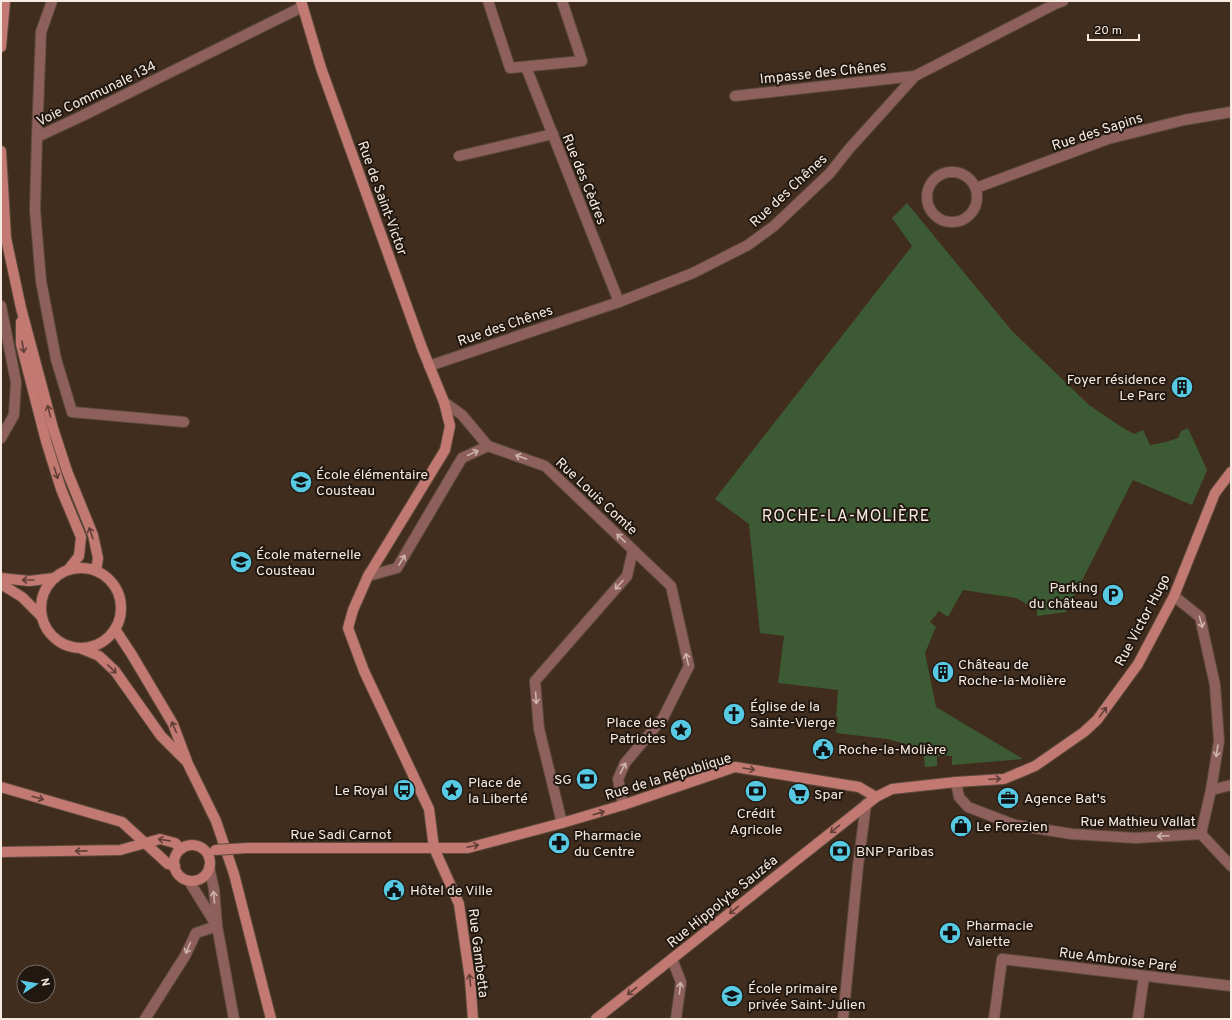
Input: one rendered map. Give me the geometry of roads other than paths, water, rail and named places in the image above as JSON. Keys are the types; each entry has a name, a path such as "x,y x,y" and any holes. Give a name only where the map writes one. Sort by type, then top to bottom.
{"street":[{"path":"1,47 5,1"},
{"path":"37,137 41,32 52,1"},
{"path":"488,1 510,68 582,61 562,1"},
{"name":"Rue des Chênes","path":"429,366 618,302 693,273 748,245 774,226 830,173 849,149 915,76 1063,1"},
{"name":"Voie Communale 134","path":"184,422 72,412 56,359 41,282 35,210 37,137 82,116 302,4"},
{"name":"Rue de Saint-Victor","path":"302,4 321,68 429,366 444,402"},
{"name":"Rue des Cèdres","path":"526,67 618,302"},
{"name":"Impasse des Chênes","path":"734,96 915,76"},
{"name":"Rue des Sapins","path":"976,188 1108,139 1184,120 1231,112"},
{"path":"459,156 553,134"},
{"path":"1,151 6,238 21,308 66,471 92,536 98,558 96,571"},
{"path":"953,172 962,174 971,180 976,188 977,198 975,207 969,215 961,221 951,222 941,220 934,214 928,205 927,196 929,186 935,178 943,173 953,172"},
{"path":"1,306 16,382 14,415 1,438"},
{"path":"21,308 22,344 46,441 61,489 81,537 79,556 68,570 55,578 48,586 43,596 41,606 42,617 47,630 56,640 67,646 99,656 115,671 161,736 188,764"},
{"path":"368,576 397,568 462,458 488,446 462,415 444,402"},
{"path":"434,848 429,809 364,672 348,628 353,610 368,576 445,450 450,426 444,402"},
{"name":"Rue Louis Comte","path":"488,446 545,466 671,586 689,666 663,718 625,763 618,779 623,805"},
{"name":"Rue Victor Hugo","path":"956,782 1004,779 1035,766 1084,732 1097,720 1138,664 1174,596 1215,493 1231,472"},
{"path":"562,824 538,729 535,681 627,576 633,550"},
{"path":"68,570 82,568 96,571 108,579 116,590 121,603 120,616 115,629 109,637 100,644 90,648 80,649"},
{"path":"1,578 29,580 55,578"},
{"path":"1,584 22,598 42,617"},
{"path":"1174,596 1200,617 1215,685 1219,741 1202,834"},
{"path":"115,629 173,724 188,764 216,821 234,874 271,1019"},
{"name":"Rue de la République","path":"434,848 468,848 562,824 735,767 859,787 876,797"},
{"path":"876,797 892,789 956,782"},
{"name":"Rue Mathieu Vallat","path":"956,782 959,797 968,807 1015,825 1072,834 1135,838 1202,834 1231,866"},
{"path":"1211,790 1231,784"},
{"path":"1,787 122,822 144,843 171,865 182,878 189,881 202,878 207,873 212,853 196,846 185,846 181,849 171,865"},
{"name":"Rue Hippolyte Sauzéa","path":"596,1019 876,797"},
{"path":"842,1019 866,804"},
{"path":"1,852 120,850 160,839 175,843 181,849"},
{"name":"Rue Sadi Carnot","path":"212,853 247,848 434,848"},
{"name":"Rue Gambetta","path":"434,848 459,904 470,979 474,1019"},
{"path":"209,867 214,889 217,926 233,1017"},
{"path":"189,881 217,926"},
{"path":"145,1019 185,956 196,932 217,926"},
{"path":"672,959 680,982 676,1019"},
{"name":"Rue Ambroise Paré","path":"994,1019 1002,959 1231,986"},
{"path":"1138,1019 1144,976"}],"place":[{"name":"Foyer résidence Le Parc","path":"1182,387"},
{"name":"École élémentaire Cousteau","path":"301,482"},
{"name":"École maternelle Cousteau","path":"241,562"},
{"name":"Parking du château","path":"1113,595"},
{"name":"Château de Roche-la-Molière","path":"943,672"},
{"name":"Église de la Sainte-Vierge","path":"734,714"},
{"name":"Place des Patriotes","path":"681,730"},
{"name":"Roche-la-Molière","path":"823,749"},
{"name":"SG","path":"587,779"},
{"name":"Le Royal","path":"404,790"},
{"name":"Place de la Liberté","path":"452,790"},
{"name":"Crédit Agricole","path":"756,791"},
{"name":"Spar","path":"799,794"},
{"name":"Agence Bat's","path":"1008,798"},
{"name":"Le Forezien","path":"961,826"},
{"name":"Pharmacie du Centre","path":"559,843"},
{"name":"BNP Paribas","path":"840,851"},
{"name":"Hôtel de Ville","path":"394,890"},
{"name":"Pharmacie Valette","path":"950,933"},
{"name":"École primaire privée Saint-Julien","path":"732,996"}],"district":[{"name":"ROCHE-LA-MOLIÈRE","path":"846,515"}]}
